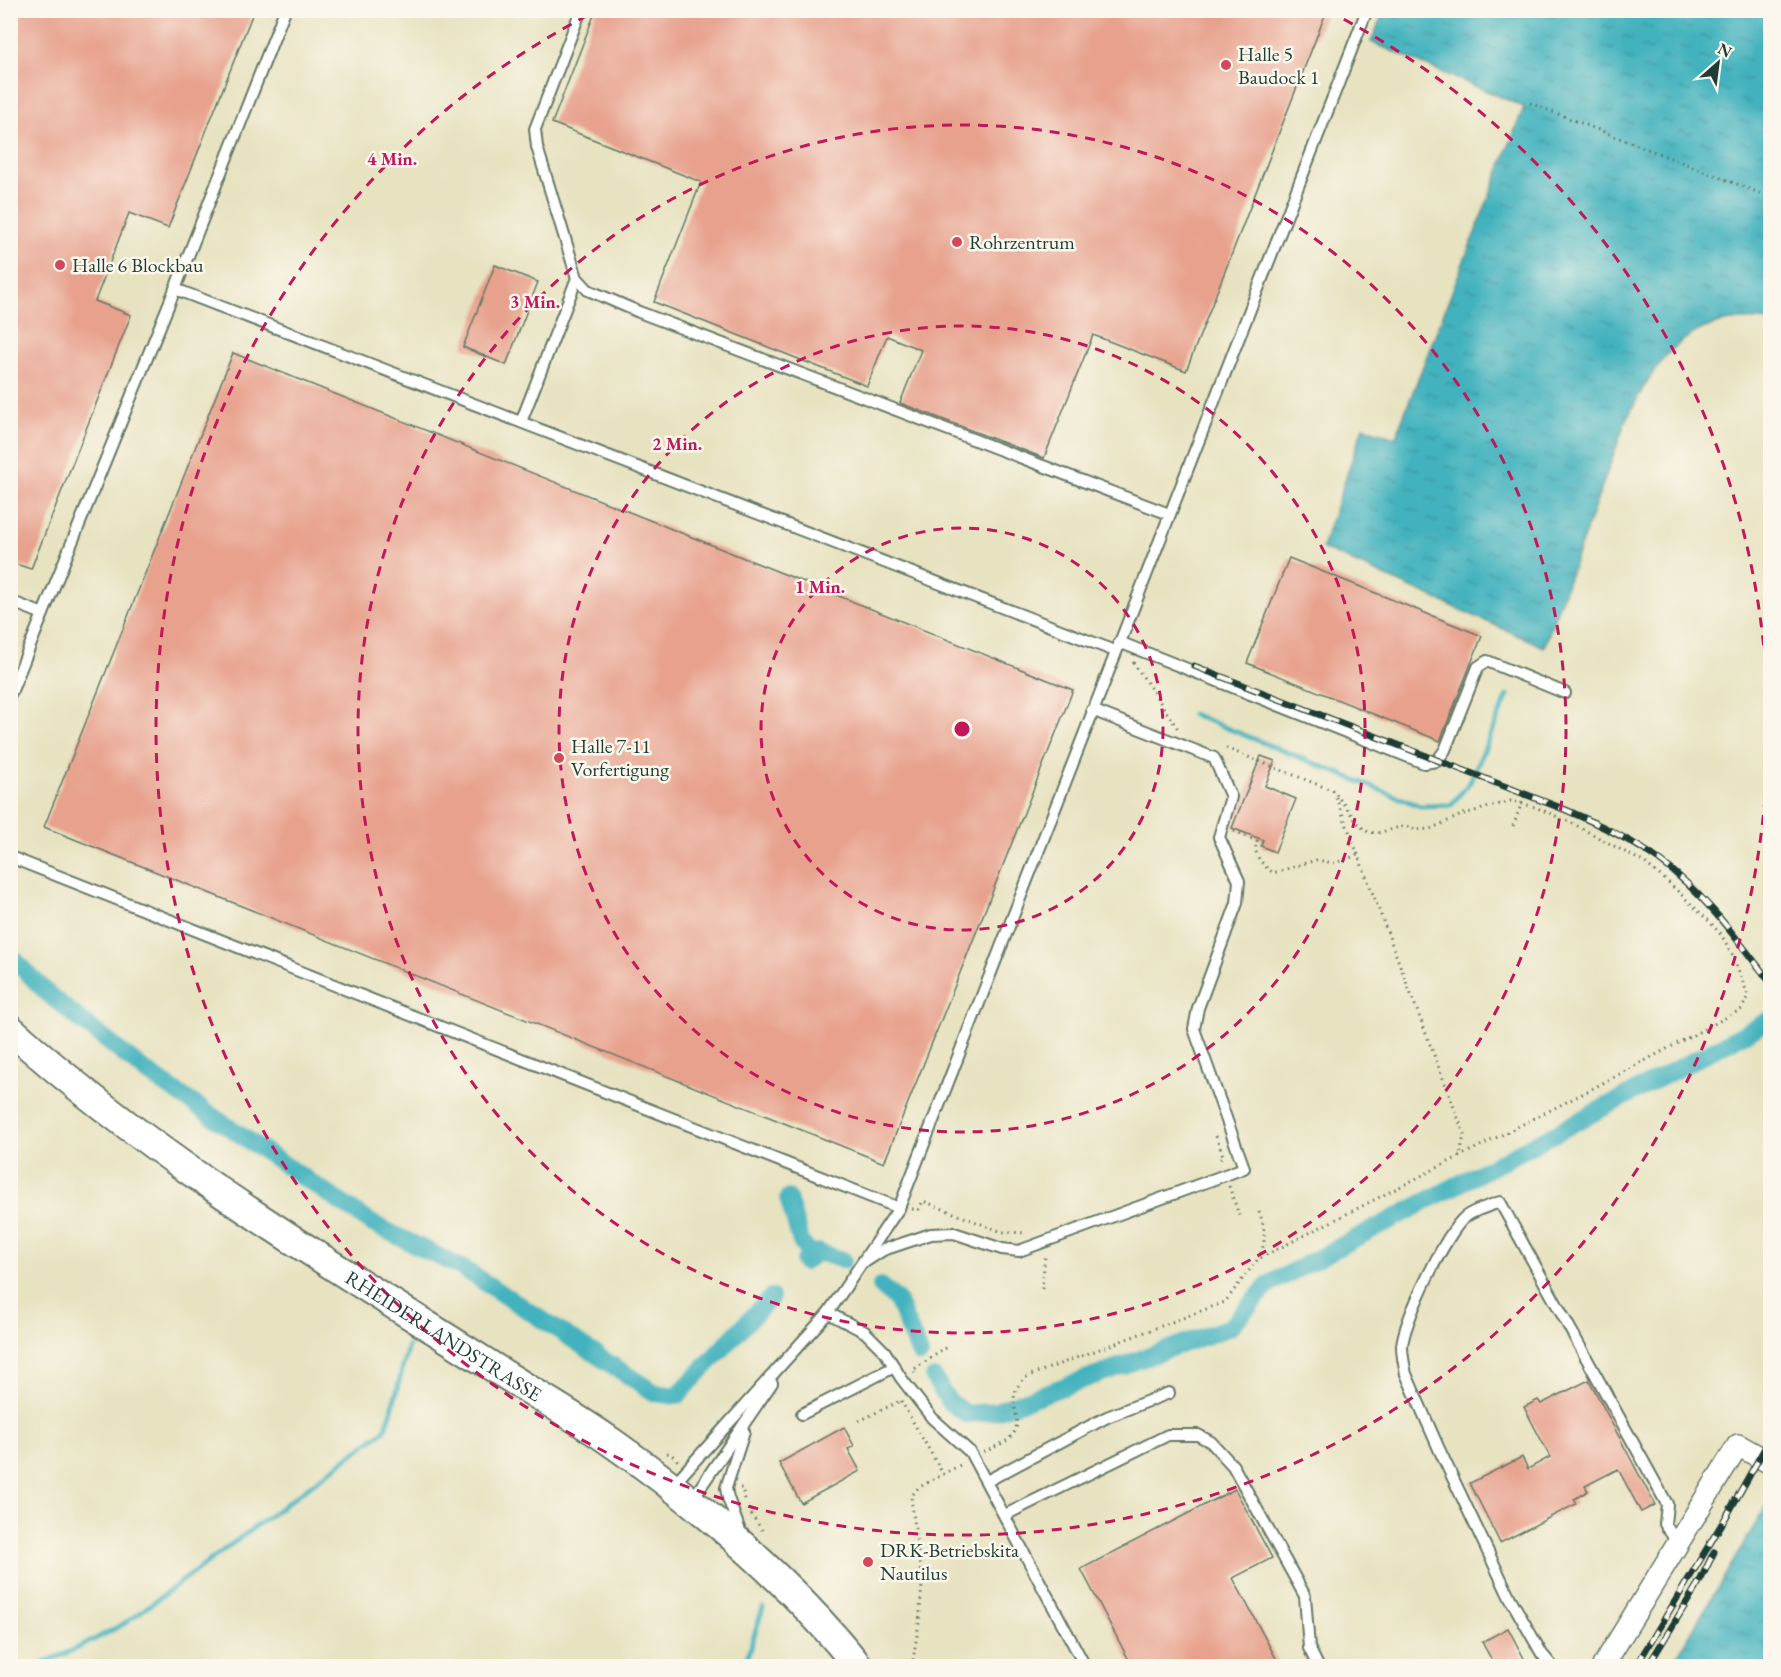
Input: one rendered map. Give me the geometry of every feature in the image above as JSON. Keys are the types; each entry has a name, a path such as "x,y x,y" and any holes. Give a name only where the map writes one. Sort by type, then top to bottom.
{"main road":[{"name":"RHEIDERLANDSTRASSE","path":"10,1029 124,1123 205,1181 614,1444 681,1495 755,1558 809,1611 858,1666"}],"street":[{"path":"1604,1666 1738,1445 1770,1463"}],"lane":[{"path":"10,695 176,289 285,10"},
{"path":"580,10 535,129 537,147 577,278 588,290 639,312 1169,514"},
{"path":"681,1495 788,1357 828,1313 899,1208 1367,10"},
{"path":"521,422 577,278"},
{"path":"176,289 521,422 1424,763 1437,761 1445,750 1478,667 1487,661 1565,693"},
{"path":"10,601 43,614"},
{"path":"863,1262 883,1250 931,1234 954,1233 1002,1250 1019,1251 1244,1168 1194,1029 1198,1008 1238,903 1239,881 1220,837 1231,797 1214,759 1092,710"},
{"path":"10,857 899,1208"},
{"path":"1551,1666 1510,1598 1406,1374 1402,1345 1412,1313 1444,1243 1468,1215 1500,1202 1667,1504 1665,1524 1678,1544"},
{"path":"828,1313 865,1332 885,1352 933,1418 970,1452 1085,1666"},
{"path":"681,1495 747,1421 788,1357"},
{"path":"802,1414 894,1367"},
{"path":"987,1481 1107,1417 1169,1393"},
{"path":"747,1421 726,1488 736,1524 755,1558"},
{"path":"1005,1515 1168,1436 1198,1436 1205,1439 1211,1442 1233,1466 1305,1596 1308,1648 1318,1666"}],"path":[{"path":"1530,103 1770,197"},
{"path":"1117,646 1177,729 1187,732"},
{"path":"1216,744 1334,791 1359,825 1368,832 1377,833 1404,826 1418,830 1430,829 1464,814 1510,801 1535,807 1572,823 1645,863 1669,883 1722,936 1732,954 1748,995 1742,1009 1586,1092 1258,1259"},
{"path":"1334,791 1461,1126 1464,1135 1460,1155"},
{"path":"1513,826 1525,795"},
{"path":"1222,827 1257,841 1255,846 1260,863 1273,873 1316,860 1335,863 1358,855"},
{"path":"1215,1134 1223,1156 1221,1161 1240,1218"},
{"path":"1210,1165 1221,1161"},
{"path":"899,1208 919,1209 922,1201 1002,1232 1026,1233 1037,1229 1046,1250 1042,1289"},
{"path":"912,1666 922,1584 911,1497 918,1488 1011,1437 1015,1431 1014,1391 1021,1382 1037,1371 1225,1302 1258,1259 1264,1246 1266,1234 1259,1211"},
{"path":"913,1370 949,1346"},
{"path":"859,1421 900,1401"}],"water":[{"path":"1384,11 1770,11 1770,321 1742,320 1718,323 1697,331 1663,359 1649,378 1625,423 1544,647 1322,548 1363,427 1395,438 1524,107 1371,42"},
{"path":"1770,1500 1770,1666 1671,1666"}],"building":[{"name":"Halle 6 Blockbau","path":"10,10 254,10 168,228 129,213 95,301 131,315 31,569 10,562"},
{"name":"Rohrzentrum","path":"596,10 1327,10 1186,371 1093,335 1044,458 900,403 921,350 887,336 867,386 654,302 701,182 552,123"},
{"path":"495,265 538,282 506,365 463,347"},
{"name":"Halle 7-11 Vorfertigung","path":"233,353 1073,690 884,1163 44,827"},
{"path":"1289,558 1482,636 1440,741 1247,663"},
{"path":"1261,756 1275,761 1265,786 1296,799 1275,852 1261,846 1263,840 1232,828"},
{"path":"1589,1380 1655,1505 1641,1512 1618,1469 1585,1486 1588,1491 1574,1499 1576,1504 1500,1543 1470,1483 1522,1457 1528,1469 1550,1457 1524,1407 1538,1400 1541,1404"},
{"path":"844,1427 854,1446 848,1449 860,1471 801,1503 779,1463"},
{"path":"1235,1489 1272,1558 1233,1578 1280,1666 1132,1666 1081,1569"},
{"path":"1508,1628 1528,1666 1495,1666 1482,1642"}],"waterway":[{"path":"1192,714 1420,806 1451,805 1470,782 1508,695"},
{"path":"10,955 49,995 145,1071 373,1224 464,1269 655,1393 677,1396 771,1297"},
{"path":"934,1378 949,1402 967,1414 996,1411 1230,1327 1269,1284 1770,1020"},
{"path":"788,1198 801,1242 811,1257"},
{"path":"804,1262 818,1252 843,1260"},
{"path":"881,1286 897,1300 920,1354"},
{"path":"38,1666 127,1622 385,1430 408,1346"},
{"path":"744,1666 763,1608"}],"railway":[{"path":"1194,666 1566,810 1626,839 1659,860 1691,887 1719,917 1770,982"},
{"path":"1636,1666 1770,1439"},
{"path":"1648,1666 1701,1579 1714,1552"}],"place":[{"name":"Halle 5 Baudock 1","path":"1226,65"},
{"name":"Rohrzentrum","path":"957,242"},
{"name":"Halle 6 Blockbau","path":"60,265"},
{"name":"Halle 7-11 Vorfertigung","path":"559,758"},
{"name":"DRK-Betriebskita Nautilus","path":"868,1562"}]}
